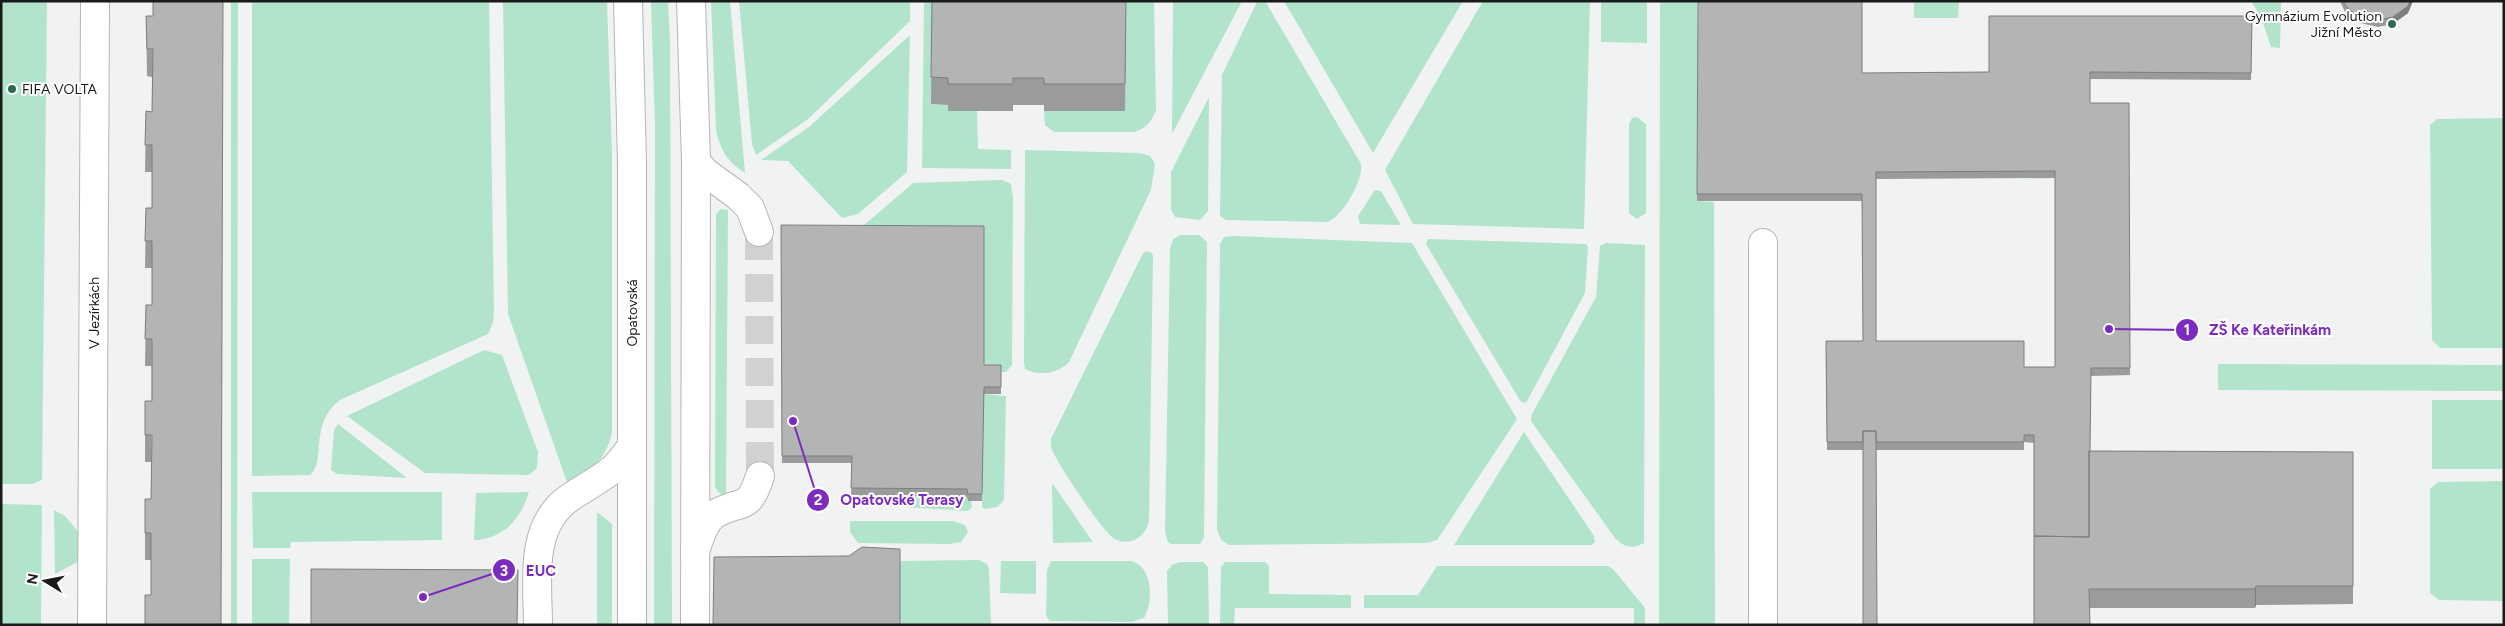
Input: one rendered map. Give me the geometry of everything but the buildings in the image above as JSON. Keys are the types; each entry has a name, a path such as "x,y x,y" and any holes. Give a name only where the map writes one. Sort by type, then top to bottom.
{"main road":[{"name":"V Jezírkách","path":"92,625 95,1"},
{"name":"Opatovská","path":"628,1 632,163 632,625"},
{"path":"691,1 696,161 695,625"},
{"path":"696,161 705,172 738,196 750,208 759,232"},
{"path":"1763,625 1764,243"},
{"path":"538,625 538,559 543,531 550,518 564,502 611,471 632,446"},
{"path":"695,552 703,530 714,515 741,505 754,496 760,476"}],"green space":[{"path":"1,1 47,1 42,480 32,484 1,484"},
{"path":"231,1 238,1 237,625 231,625"},
{"path":"252,1 489,1 493,323 488,334 340,400 330,410 324,420 315,469 310,475 252,476"},
{"path":"503,1 607,1 612,153 612,433 606,450 596,465 569,488 508,314"},
{"path":"651,1 668,1 670,38 672,625 654,625 655,127"},
{"path":"711,1 730,1 745,173 726,155 716,130"},
{"path":"739,1 910,1 910,21 808,119 756,155 752,144"},
{"path":"924,1 1014,1 931,104 948,105 948,111 977,111 978,149 1011,150 1011,169 922,168"},
{"path":"1051,1 1154,1 1156,111 1145,126 1135,132 1054,132 1045,125 1044,111 1125,111"},
{"path":"1173,1 1242,1 1172,134"},
{"path":"1265,1 1361,164 1359,179 1351,197 1339,213 1327,222 1226,220 1220,216 1222,75 1257,2"},
{"path":"1284,1 1463,1 1373,153"},
{"path":"1483,1 1590,1 1584,229 1413,224 1385,170"},
{"path":"1601,1 1647,1 1647,43 1601,42"},
{"path":"1914,1 1959,1 1958,18 1914,18"},
{"path":"2251,1 2281,1 2280,48 2271,47 2261,17"},
{"path":"1660,2 1697,2 1697,201 1714,202 1715,625 1659,625"},
{"path":"910,35 907,172 858,214 842,218 788,161 761,160 809,127"},
{"path":"1209,97 1208,211 1200,220 1175,217 1171,209 1171,172"},
{"path":"1637,117 1646,124 1646,213 1637,219 1629,213 1629,124 1632,118"},
{"path":"2504,118 2504,348 2440,348 2432,340 2430,125 2437,119"},
{"path":"1025,150 1140,153 1150,156 1155,164 1151,190 1069,362 1060,369 1048,373 1036,373 1025,369 1024,362"},
{"path":"1002,180 1011,184 1013,198 1012,365 1006,372 984,372 856,232 913,183"},
{"path":"1375,190 1381,191 1401,225 1360,224 1358,216"},
{"path":"721,209 728,210 726,496 719,493 715,487 716,214"},
{"path":"1180,235 1199,235 1207,242 1204,537 1200,544 1171,544 1168,542 1165,532 1170,249 1173,239"},
{"path":"1224,237 1412,243 1517,419 1437,540 1427,543 1229,545 1221,540 1217,529 1220,244"},
{"path":"1428,239 1586,244 1588,247 1585,293 1526,403 1521,402 1426,244"},
{"path":"1606,243 1645,245 1644,543 1632,547 1625,546 1615,538 1531,421 1532,414 1596,297 1600,246"},
{"path":"1146,251 1152,253 1153,256 1149,521 1145,532 1141,536 1126,542 1115,539 1109,534 1092,513 1054,454 1051,447 1051,439 1142,255"},
{"path":"484,350 502,355 538,452 537,468 529,475 425,473 347,416"},
{"path":"2218,364 2504,365 2504,391 2218,390"},
{"path":"984,394 1006,396 1004,500 997,507 985,509 982,507"},
{"path":"2432,400 2504,400 2504,469 2432,469"},
{"path":"338,424 407,478 337,474 331,470 334,430"},
{"path":"1524,432 1594,536 1595,542 1591,545 1454,545"},
{"path":"2504,481 2504,601 2439,600 2430,593 2430,489 2438,482"},
{"path":"1052,483 1093,542 1053,543"},
{"path":"252,492 442,492 442,540 291,542 290,548 253,548"},
{"path":"529,492 521,511 509,526 494,536 474,540 476,493"},
{"path":"851,495 967,497 968,501 971,501 972,507 968,511 858,504 853,501"},
{"path":"1,504 42,505 41,625 1,625"},
{"path":"54,510 65,516 80,534 79,561 55,574"},
{"path":"597,512 612,524 612,625 597,625"},
{"path":"850,521 953,521 965,525 968,532 961,542 949,544 858,543 850,532"},
{"path":"252,559 290,559 289,625 252,625"},
{"path":"979,560 987,564 989,569 991,625 900,625 900,561"},
{"path":"1001,561 1036,561 1036,594 1000,593"},
{"path":"1051,561 1130,561 1138,564 1147,576 1150,594 1144,618 1132,622 1050,621 1046,616 1047,570"},
{"path":"1180,562 1203,562 1208,567 1209,625 1168,625 1167,571 1172,565"},
{"path":"1225,562 1265,562 1269,566 1269,594 1351,595 1351,608 1235,608 1234,625 1220,625 1221,567"},
{"path":"1437,566 1608,566 1614,570 1645,608 1645,625 1634,625 1634,608 1364,608 1364,595 1418,595"}],"tunnel":[{"path":"759,232 760,476"}],"place":[{"name":"Gymnázium Evolution Jižní Město","path":"2392,24"},
{"name":"FIFA VOLTA","path":"12,89"},
{"name":"ZŠ Ke Kateřinkám","path":"2109,329"},
{"name":"Opatovské Terasy","path":"793,421"},
{"name":"EUC","path":"423,597"}]}
